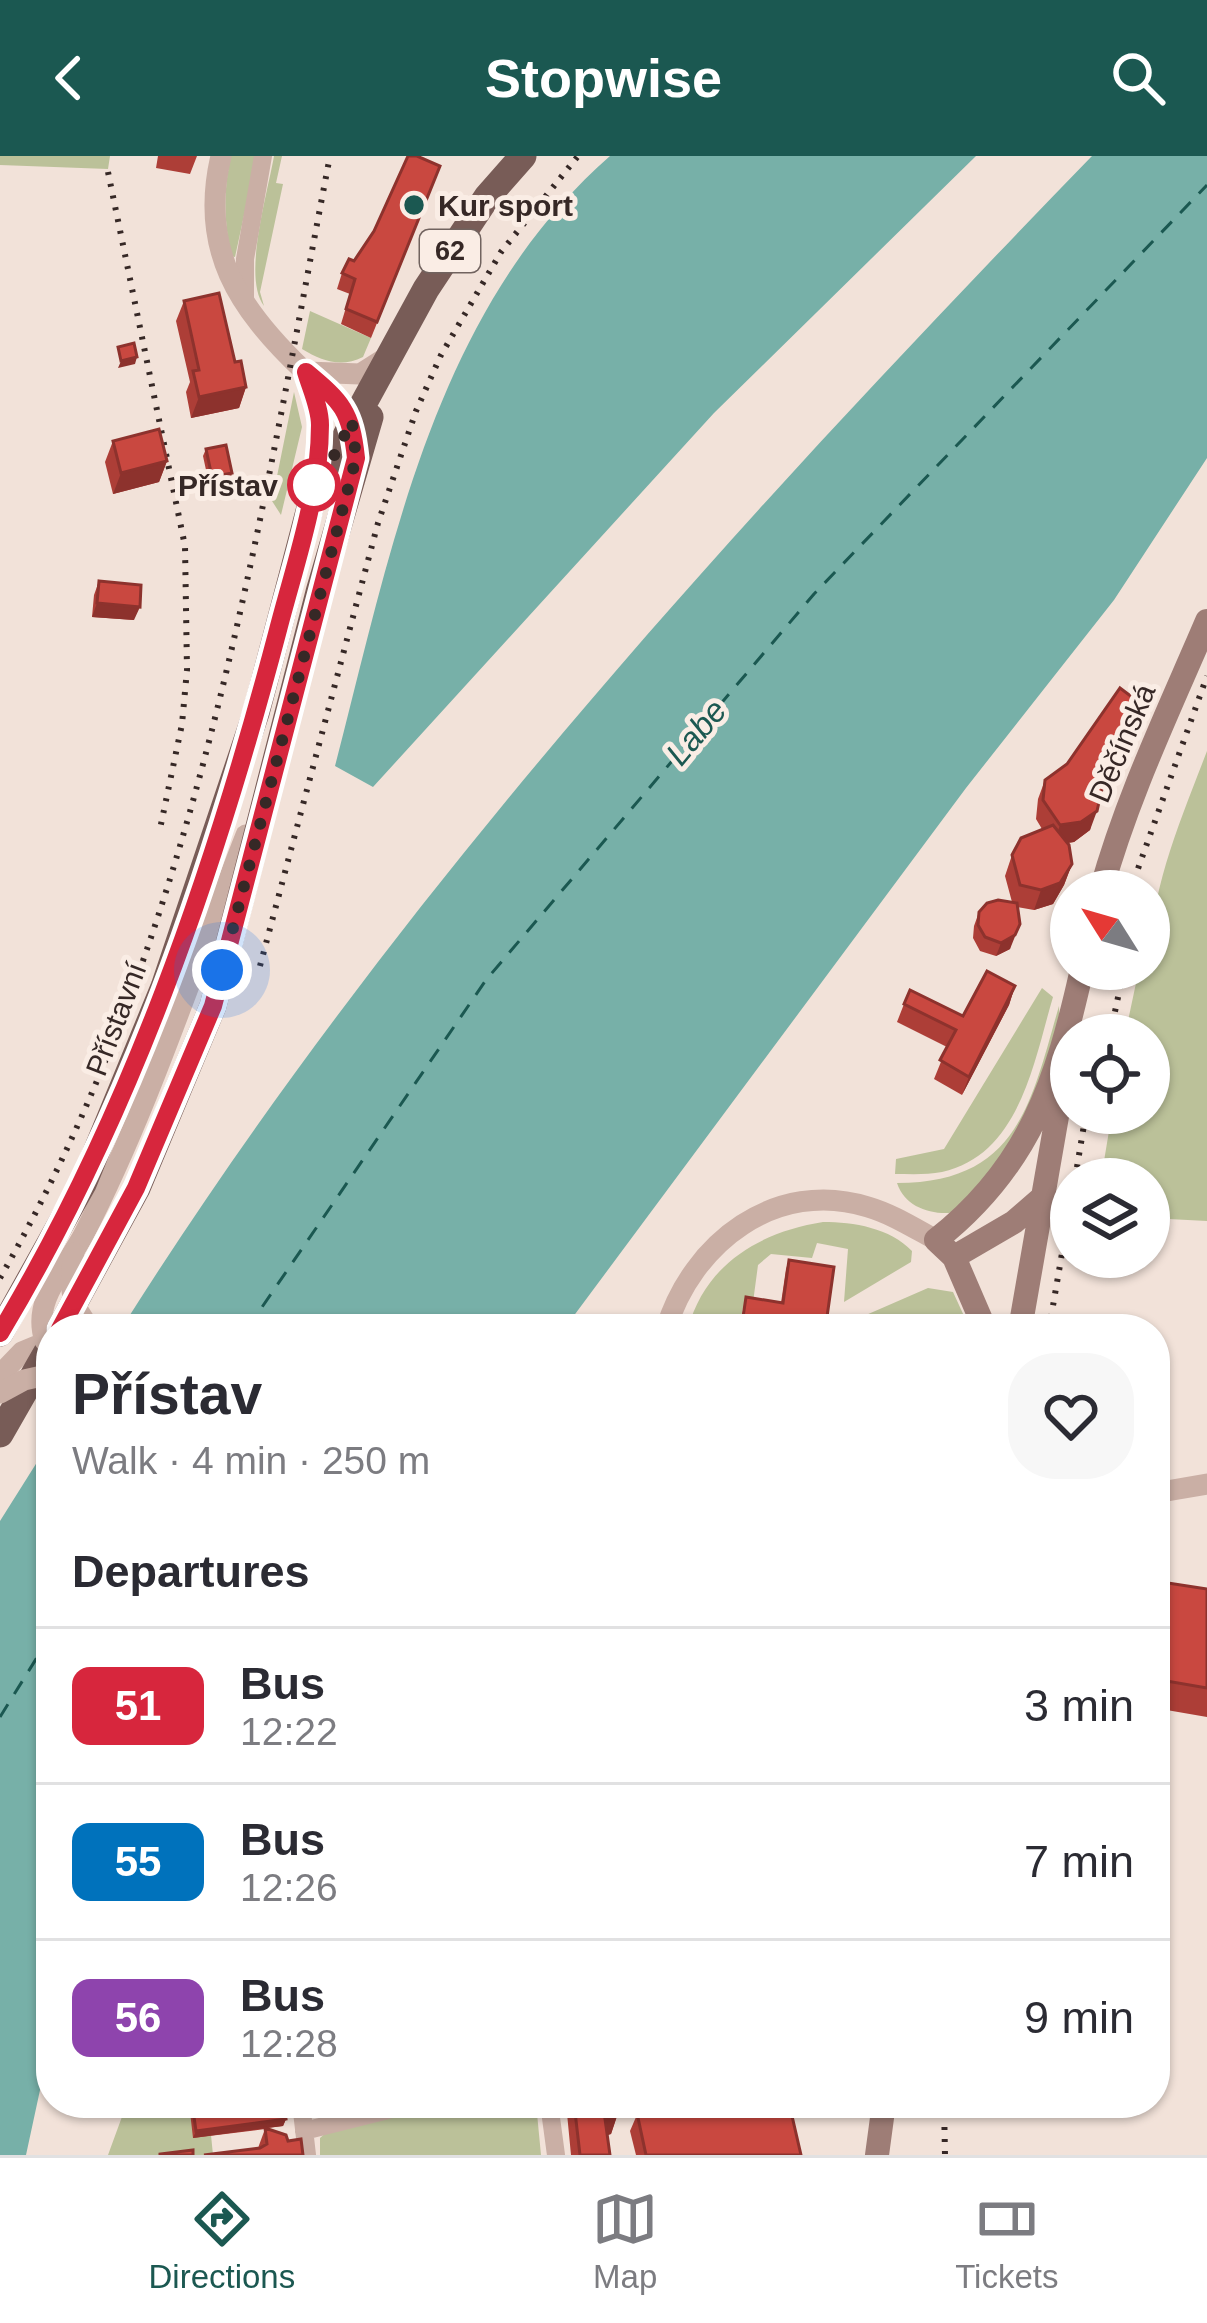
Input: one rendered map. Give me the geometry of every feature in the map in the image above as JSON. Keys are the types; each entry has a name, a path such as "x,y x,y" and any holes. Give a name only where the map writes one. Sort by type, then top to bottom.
{"main road":[{"name":"Přístavní","path":"0,1333 83,1184 130,1077 256,713 313,496 459,237 523,156"},
{"name":"Přístavní","path":"67,1314 136,1188 213,1006 356,458 391,355"},
{"name":"Děčínská","path":"1108,870 1136,785 1207,621"},
{"path":"945,1249 1013,1162 1050,1084"},
{"path":"1023,1314 1053,1134"},
{"path":"945,1249 1014,1222 1043,1196"},
{"path":"945,1249 978,1314"},
{"name":"Přístavní","path":"0,1434 36,1370"},
{"path":"877,2155 882,2118"}],"street":[{"path":"220,156 215,188 217,236 229,279 246,308 341,403 352,421 356,458"},
{"path":"246,308 244,259 263,156"},
{"path":"306,372 360,374 391,355"},
{"path":"306,372 320,421 313,496"},
{"name":"Přístavní","path":"188,994 226,856 256,713"},
{"name":"Přístavní","path":"44,1314 54,1280 74,1253 116,1172 271,774"},
{"path":"671,1314 682,1285 710,1249 752,1217 817,1200 847,1202 895,1218 945,1249"},
{"path":"74,1253 70,1294 78,1314"},
{"path":"0,1375 22,1352 36,1347"},
{"path":"0,1394 36,1377"},
{"path":"1170,1490 1207,1484"},
{"path":"303,2118 308,2155"},
{"path":"304,2131 356,2118"},
{"path":"551,2118 556,2155"}],"green space":[{"path":"0,156 110,156 108,169 0,165"},
{"path":"231,156 257,156 235,257 231,256 226,218"},
{"path":"274,156 282,156 276,183 283,184 260,292 264,306 255,275 256,255"},
{"path":"310,311 371,338 363,357 332,362 302,349"},
{"path":"294,392 302,427 281,515 272,501"},
{"path":"1207,751 1207,1221 1170,1219 1170,1158 1104,1158 1108,1134 1170,1134 1170,1014 1129,1014 1135,990 1170,990 1170,870 1165,870"},
{"path":"1042,988 1053,997 1030,1076 1006,1126 968,1162 936,1173 895,1174 896,1159 944,1149"},
{"path":"1050,1037 1050,1062 1025,1122 989,1180 969,1200 949,1213 933,1212 900,1191 897,1183 938,1179 969,1169 994,1153 1013,1131 1039,1075"},
{"path":"823,1222 882,1232 912,1251 911,1262 844,1302 848,1249 817,1243 812,1258 771,1254 758,1265 752,1310 693,1314 707,1286 738,1255 800,1227"},
{"path":"928,1288 953,1292 963,1314 868,1314"},
{"path":"122,2118 199,2118 211,2135 213,2155 108,2155"},
{"path":"380,2118 537,2118 541,2155 320,2155 320,2138 329,2130"}],"water":[{"path":"610,156 976,156 714,413 373,787 335,766 400,519 428,438 460,360 501,286 550,218"},
{"name":"Labe","path":"1092,156 1207,156 1207,458 1114,600 966,788 575,1314 131,1314 226,1170 454,865 701,574"},
{"path":"36,1464 36,2109 26,2155 0,2155 0,1521"}],"building":[{"path":"408,156 440,166 377,322 346,309 355,279 342,273 374,231"},
{"path":"219,293 235,362 241,361 246,387 199,397 193,371 199,370 184,301"},
{"path":"134,343 137,357 121,361 118,347"},
{"path":"159,429 167,461 121,473 113,441"},
{"path":"226,445 232,473 212,477 206,449"},
{"path":"99,581 141,585 140,607 97,603"},
{"path":"1120,688 1148,709 1099,779 1102,789 1097,811 1081,822 1060,825 1043,800 1045,780 1067,764"},
{"path":"1053,825 1069,845 1072,864 1068,870 1050,870 1050,887 1041,890 1020,885 1012,855 1021,838"},
{"path":"998,900 1017,903 1020,924 1015,935 1001,943 985,937 978,925 979,912"},
{"path":"987,971 1015,986 969,1077 940,1060 956,1030 904,1004 910,990 963,1016"},
{"path":"789,1260 834,1267 827,1314 743,1314 746,1297 783,1303"},
{"path":"1170,1583 1207,1589 1207,1688 1170,1682"},
{"path":"194,2118 286,2118 286,2119 196,2131"},
{"path":"576,2118 609,2118 605,2119 610,2155 580,2155"},
{"path":"638,2118 792,2118 801,2155 646,2155"},
{"path":"265,2128 286,2135 288,2141 301,2139 303,2155 204,2155 260,2148 267,2144"},
{"path":"193,2150 193,2155 160,2155 160,2154"}],"ferry route":[{"path":"257,1314 486,980 814,594 1207,185"},
{"path":"0,1717 36,1659"}],"railway":[{"path":"0,1278 68,1146 125,1011 172,873 212,732 245,589 330,156"},
{"path":"260,966 378,523 416,411 441,355 501,252 578,156"},
{"path":"108,172 185,546 187,670 182,724 160,829"},
{"path":"1138,870 1207,676"},
{"path":"1114,1014 1120,990"},
{"path":"1078,1158 1082,1134"},
{"path":"1052,1314 1058,1278"},
{"path":"944,2118 945,2155"}],"bus line":[{"name":"51","path":"0,1333 83,1184 130,1077 256,713 313,496 320,421 306,372 341,403 352,421 356,458 213,1006 136,1188 69,1314"}],"place":[{"name":"Kur sport","path":"414,205"},
{"name":"Přístav","path":"314,485"}],"route":[{"path":"222,970 356,458 352,421 313,496 314,485"}]}
